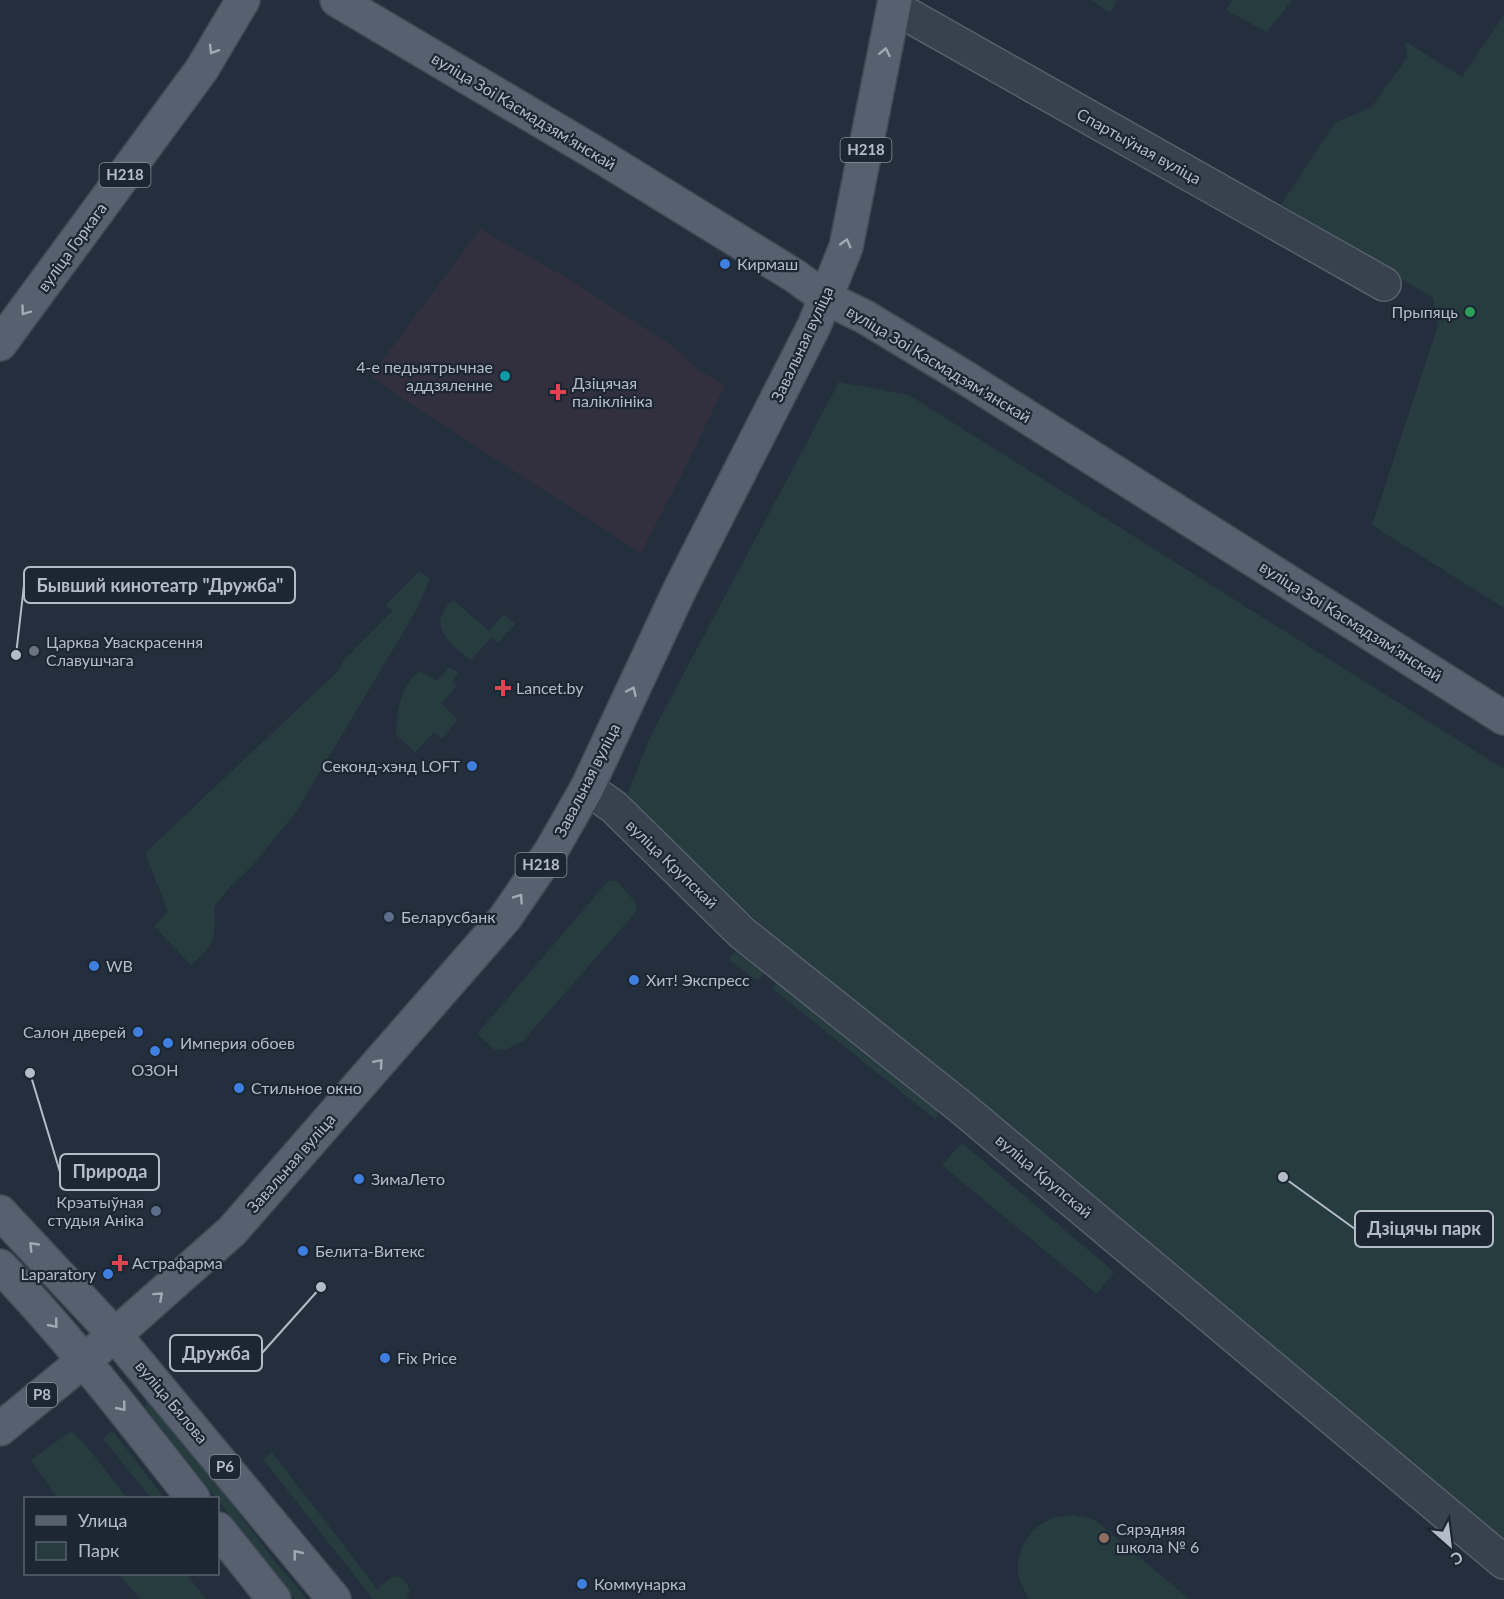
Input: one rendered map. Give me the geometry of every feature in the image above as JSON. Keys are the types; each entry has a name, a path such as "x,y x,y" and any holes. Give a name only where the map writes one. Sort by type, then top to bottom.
{"main road":[{"name":"вуліца Горкага","path":"0,344 202,69 243,0"},
{"name":"вуліца Зоі Касмадзямʼянскай","path":"337,0 615,166 795,276 824,297 865,317 961,375 1504,718"},
{"name":"Завальная вуліца","path":"0,1429 116,1335 232,1230 505,918 550,851 587,788 681,587 814,326 846,247 894,4"},
{"name":"вуліца Бялова","path":"0,1212 116,1335 334,1599"},
{"path":"0,1266 47,1315 192,1497"},
{"path":"219,1530 274,1599"}],"street":[{"name":"Спартыўная вуліца","path":"894,4 1384,284"},
{"name":"вуліца Крупскай","path":"587,788 614,807 741,932 962,1108 1504,1562"}],"shaded area":[{"name":"Дзіцячая паліклініка","path":"480,229 572,281 675,348 698,370 725,385 641,553 371,376"}],"green space":[{"path":"1091,0 1118,0 1110,13"},
{"path":"1232,0 1292,0 1267,32 1226,10"},
{"name":"Прыпяць","path":"1504,15 1504,608 1372,525 1438,326 1433,298 1281,205 1335,123 1372,107 1407,57 1405,41 1462,77"},
{"path":"839,382 909,395 1504,769 1504,1546 622,808 651,735"},
{"path":"419,571 430,579 417,609 296,812 253,865 229,888 214,907 215,927 212,940 205,952 191,965 154,926 168,912 145,853 338,671 344,660 392,611 386,605"},
{"path":"453,600 489,631 504,614 515,624 498,643 492,637 471,660 455,647 441,626 441,618 445,609"},
{"path":"449,667 459,673 452,681 457,686 441,703 458,720 441,739 434,732 415,752 396,735 399,708 404,692 413,677 420,671 437,681"},
{"path":"608,881 617,881 636,903 636,912 523,1041 507,1049 495,1050 477,1034"},
{"path":"744,950 770,965 761,978 756,980 728,958 736,951"},
{"path":"782,977 933,1103 938,1113 936,1120 772,988"},
{"path":"962,1143 1114,1272 1097,1294 942,1165"},
{"path":"153,1399 274,1560 307,1599 295,1599 219,1502 219,1497 215,1497 145,1407 147,1400"},
{"path":"71,1431 87,1447 126,1497 56,1497 31,1460"},
{"path":"114,1432 163,1497 150,1497 104,1440 107,1434"},
{"path":"272,1452 377,1589 392,1577 399,1576 410,1590 407,1599 373,1599 263,1459"},
{"path":"1073,1515 1095,1520 1189,1599 1029,1599 1018,1573 1022,1547 1032,1532 1046,1521"},
{"path":"120,1575 187,1575 206,1599 140,1599"}],"place":[{"name":"Кирмаш","path":"725,264"},
{"name":"Прыпяць","path":"1470,312"},
{"name":"4-е педыятрычнае аддзяленне","path":"505,376"},
{"name":"Дзіцячая паліклініка","path":"558,392"},
{"name":"Царква Уваскрасення Славушчага","path":"34,651"},
{"name":"Бывший кинотеатр \"Дружба\"","path":"16,655"},
{"name":"Lancet.by","path":"503,688"},
{"name":"Секонд-хэнд LOFT","path":"472,766"},
{"name":"Беларусбанк","path":"389,917"},
{"name":"WB","path":"94,966"},
{"name":"Хит! Экспресс","path":"634,980"},
{"name":"Салон дверей","path":"138,1032"},
{"name":"Империя обоев","path":"168,1043"},
{"name":"ОЗОН","path":"155,1051"},
{"name":"Природа","path":"30,1073"},
{"name":"Стильное окно","path":"239,1088"},
{"name":"Дзіцячы парк","path":"1283,1177"},
{"name":"ЗимаЛето","path":"359,1179"},
{"name":"Крэатыўная студыя Аніка","path":"156,1211"},
{"name":"Белита-Витекс","path":"303,1251"},
{"name":"Астрафарма","path":"120,1263"},
{"name":"Laparatory","path":"108,1274"},
{"name":"Дружба","path":"321,1287"},
{"name":"Fix Price","path":"385,1358"},
{"name":"Сярэдняя школа № 6","path":"1104,1538"},
{"name":"Коммунарка","path":"582,1584"}]}
